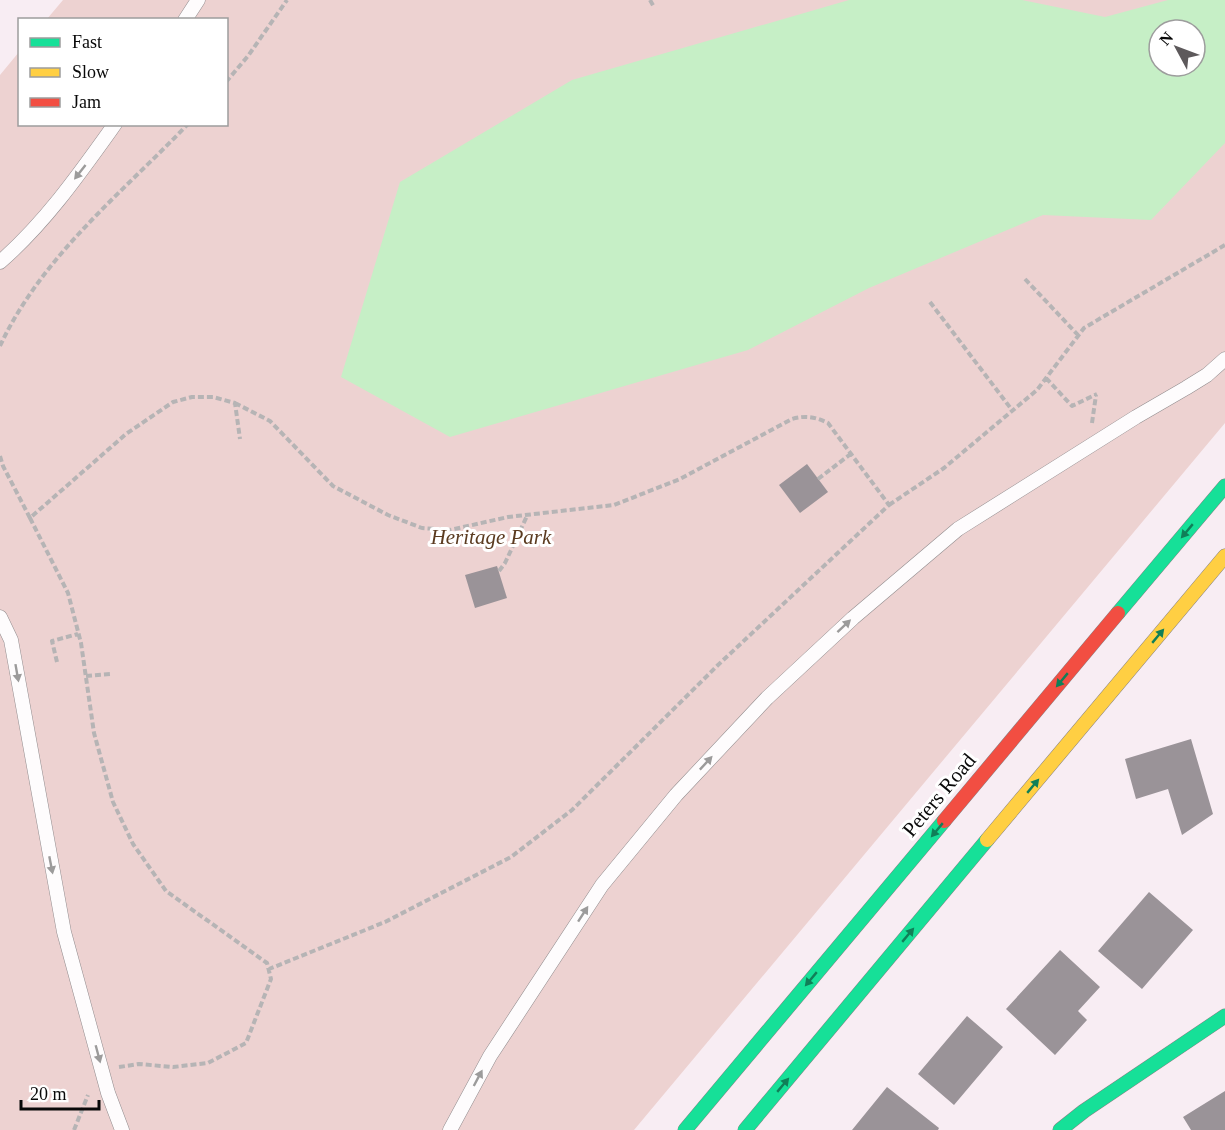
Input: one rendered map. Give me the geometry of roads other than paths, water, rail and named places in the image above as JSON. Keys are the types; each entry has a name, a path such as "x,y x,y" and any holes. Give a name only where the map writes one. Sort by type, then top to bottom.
{"main road":[{"name":"Peters Road","path":"685,1130 1225,486"},
{"path":"746,1130 1225,556"},
{"path":"1060,1130 1084,1111 1225,1016"}],"lane":[{"path":"186,18 198,0"},
{"path":"0,262 16,248 62,195 114,126"},
{"path":"450,1130 490,1056 602,885 676,795 767,698 853,618 958,530 1136,417 1207,375 1225,359"},
{"path":"0,617 11,640 64,932 108,1093 122,1130"}],"park label":[{"name":"Heritage Park","path":"491,537"}]}
